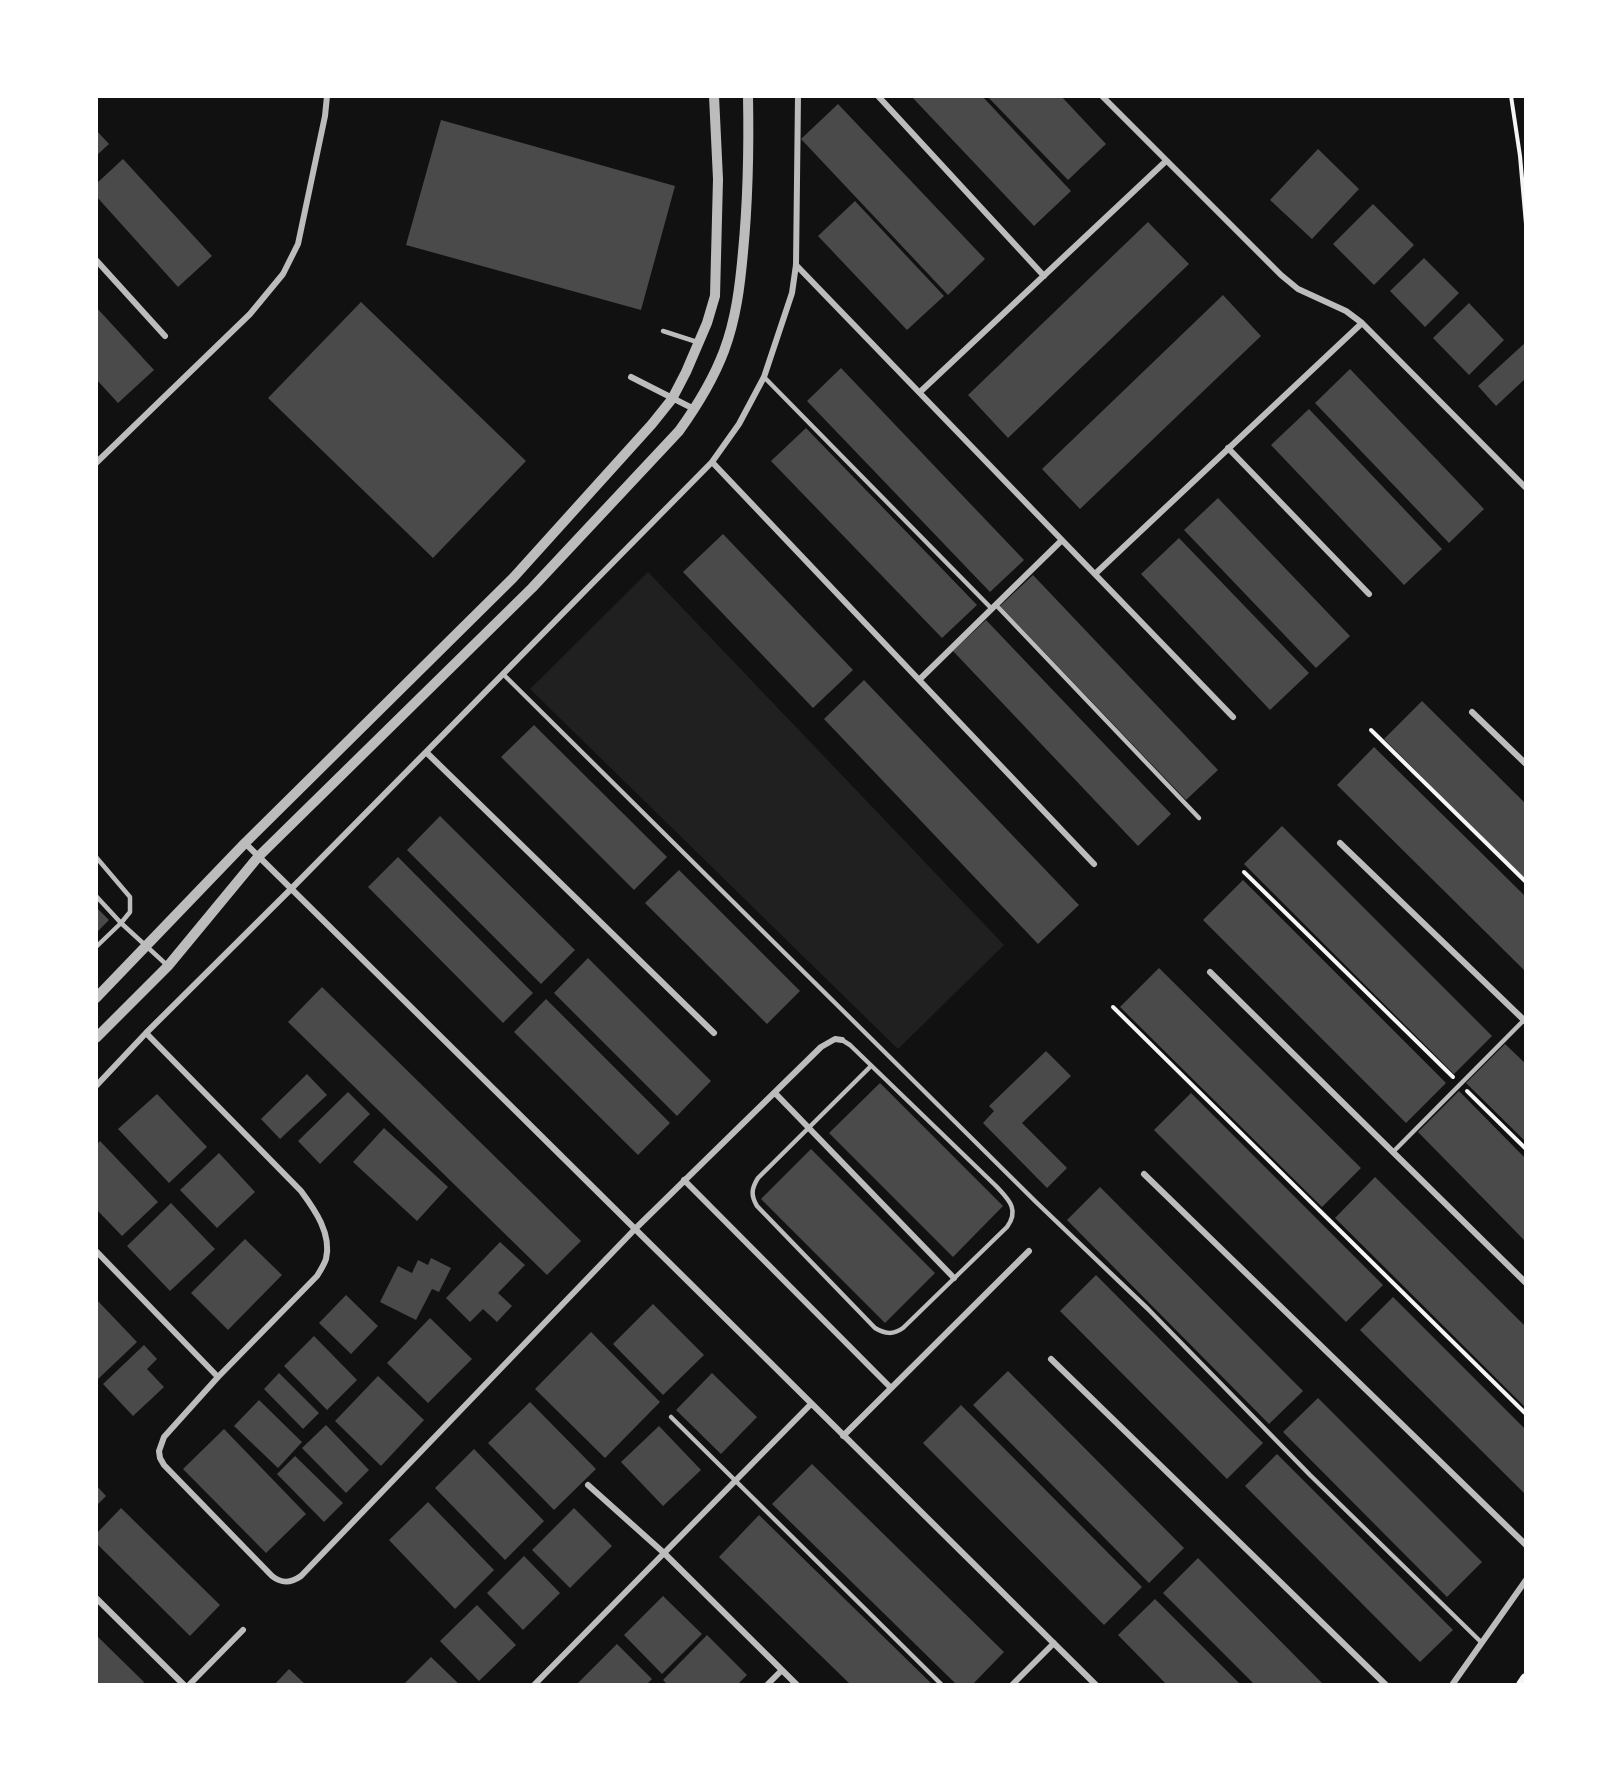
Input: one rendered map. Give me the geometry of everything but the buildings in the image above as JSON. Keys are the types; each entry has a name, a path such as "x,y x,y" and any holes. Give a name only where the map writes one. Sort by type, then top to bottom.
{"main road":[{"path":"1522,1685 1526,1679"}],"street":[{"path":"96,463 250,314 283,274 298,244 323,127 327,96"},
{"path":"96,998 245,843 513,578 672,399 699,343 715,296 718,179 714,96"},
{"path":"96,1038 168,966 258,857 532,588 679,430 694,410 724,350 739,293 749,165 748,96"},
{"path":"96,1086 712,462 739,424 764,376 792,293 796,265 798,96"},
{"path":"878,96 1044,276"},
{"path":"1101,96 1281,275 1298,289 1340,307 1362,323 1526,488"},
{"path":"920,392 1166,161"},
{"path":"96,260 165,336"},
{"path":"796,265 1233,717"},
{"path":"1095,574 1362,323"},
{"path":"631,377 694,410"},
{"path":"1228,448 1369,594"},
{"path":"712,462 1094,864"},
{"path":"919,680 1062,540"},
{"path":"1472,712 1526,764"},
{"path":"426,752 714,1033"},
{"path":"245,843 1096,1685"},
{"path":"1340,843 1525,1021"},
{"path":"1210,972 1526,1283"},
{"path":"146,1034 301,1191 316,1213 325,1234 326,1260 317,1276 218,1377 160,1443 160,1458 164,1465 279,1581 294,1581 684,1180 821,1047 835,1039 842,1040"},
{"path":"775,1093 954,1278"},
{"path":"1144,1174 1526,1545"},
{"path":"684,1180 891,1388"},
{"path":"96,1251 218,1377"},
{"path":"843,1436 1029,1251"},
{"path":"1051,1359 1386,1685"},
{"path":"534,1685 811,1404"},
{"path":"588,1485 664,1553 797,1685"},
{"path":"1452,1685 1526,1580"},
{"path":"96,1598 184,1685"},
{"path":"189,1685 243,1630"},
{"path":"1012,1685 1054,1643"},
{"path":"767,1685 782,1670"}],"lane":[{"path":"663,331 699,343"},
{"path":"764,376 994,607 1199,818"},
{"path":"503,674 1036,1202 1148,1309 1311,1475 1481,1642"},
{"path":"96,857 130,897 130,912 96,947"},
{"path":"96,896 121,923 168,966"},
{"path":"1393,1152 1525,1021"},
{"path":"842,1040 871,1066 996,1186 1012,1205 1014,1213 1012,1220 897,1332 882,1332 875,1328 753,1200 752,1192 758,1179 871,1066"},
{"path":"671,1417 942,1685"}],"path":[{"path":"1511,96 1520,156 1526,224"},
{"path":"1371,730 1526,882"},
{"path":"1244,872 1526,1149"},
{"path":"1113,1007 1526,1414"}],"shaded area":[{"path":"648,572 1004,945 898,1049 530,689"}]}
